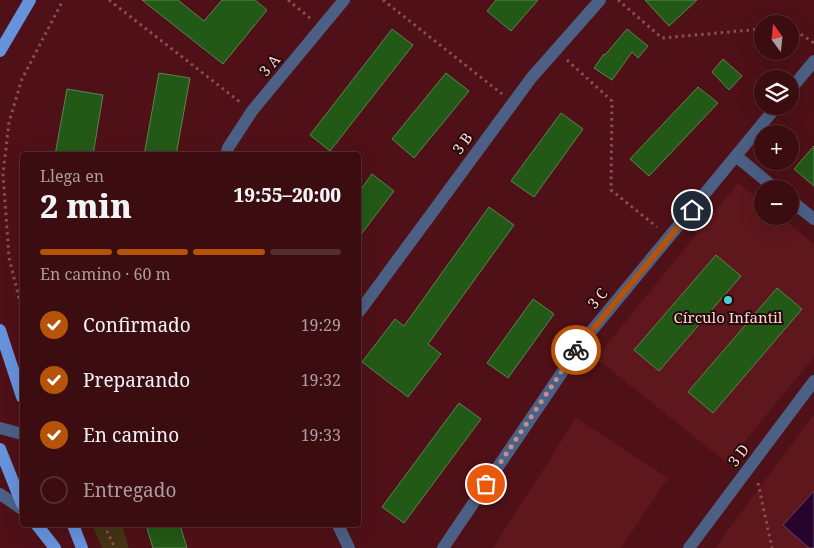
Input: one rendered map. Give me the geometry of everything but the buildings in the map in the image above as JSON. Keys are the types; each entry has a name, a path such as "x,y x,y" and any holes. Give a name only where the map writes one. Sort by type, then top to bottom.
{"main road":[{"path":"0,51 30,0"},
{"path":"0,330 20,390"},
{"path":"0,449 20,499"},
{"path":"39,527 55,548"},
{"path":"74,527 82,548"}],"street":[{"name":"3 A","path":"227,152 252,111 344,0"},
{"name":"3 B","path":"361,309 532,77 600,0"},
{"path":"799,80 814,62"},
{"name":"3 C","path":"443,548 584,340 770,115"},
{"path":"736,156 765,180"},
{"path":"799,207 814,219"},
{"name":"3 D","path":"688,548 814,381"},
{"path":"0,428 20,433"},
{"path":"0,494 20,508"},
{"path":"339,527 350,548"}],"path":[{"path":"20,299 8,257 3,174 9,122 22,79 63,0"},
{"path":"109,0 252,111"},
{"path":"288,0 321,27"},
{"path":"383,0 513,102"},
{"path":"618,0 662,38 754,30"},
{"path":"799,33 814,43"},
{"path":"556,50 612,101 611,190 669,236"},
{"path":"753,462 772,548"},
{"path":"105,527 115,548"}],"shaded area":[{"name":"Círculo Infantil","path":"738,183 754,196 754,225 791,225 814,244 814,357 727,463 596,358"},
{"path":"814,414 814,548 715,548"},
{"path":"576,418 668,478 621,548 493,548"},
{"path":"814,491 814,548 809,548 783,525"},
{"path":"93,527 123,527 129,548 102,548"}],"way so far":[{"path":"486,484 576,350"}],"place":[{"name":"Círculo Infantil","path":"728,300"}],"route":[{"path":"576,350 692,210"}]}
